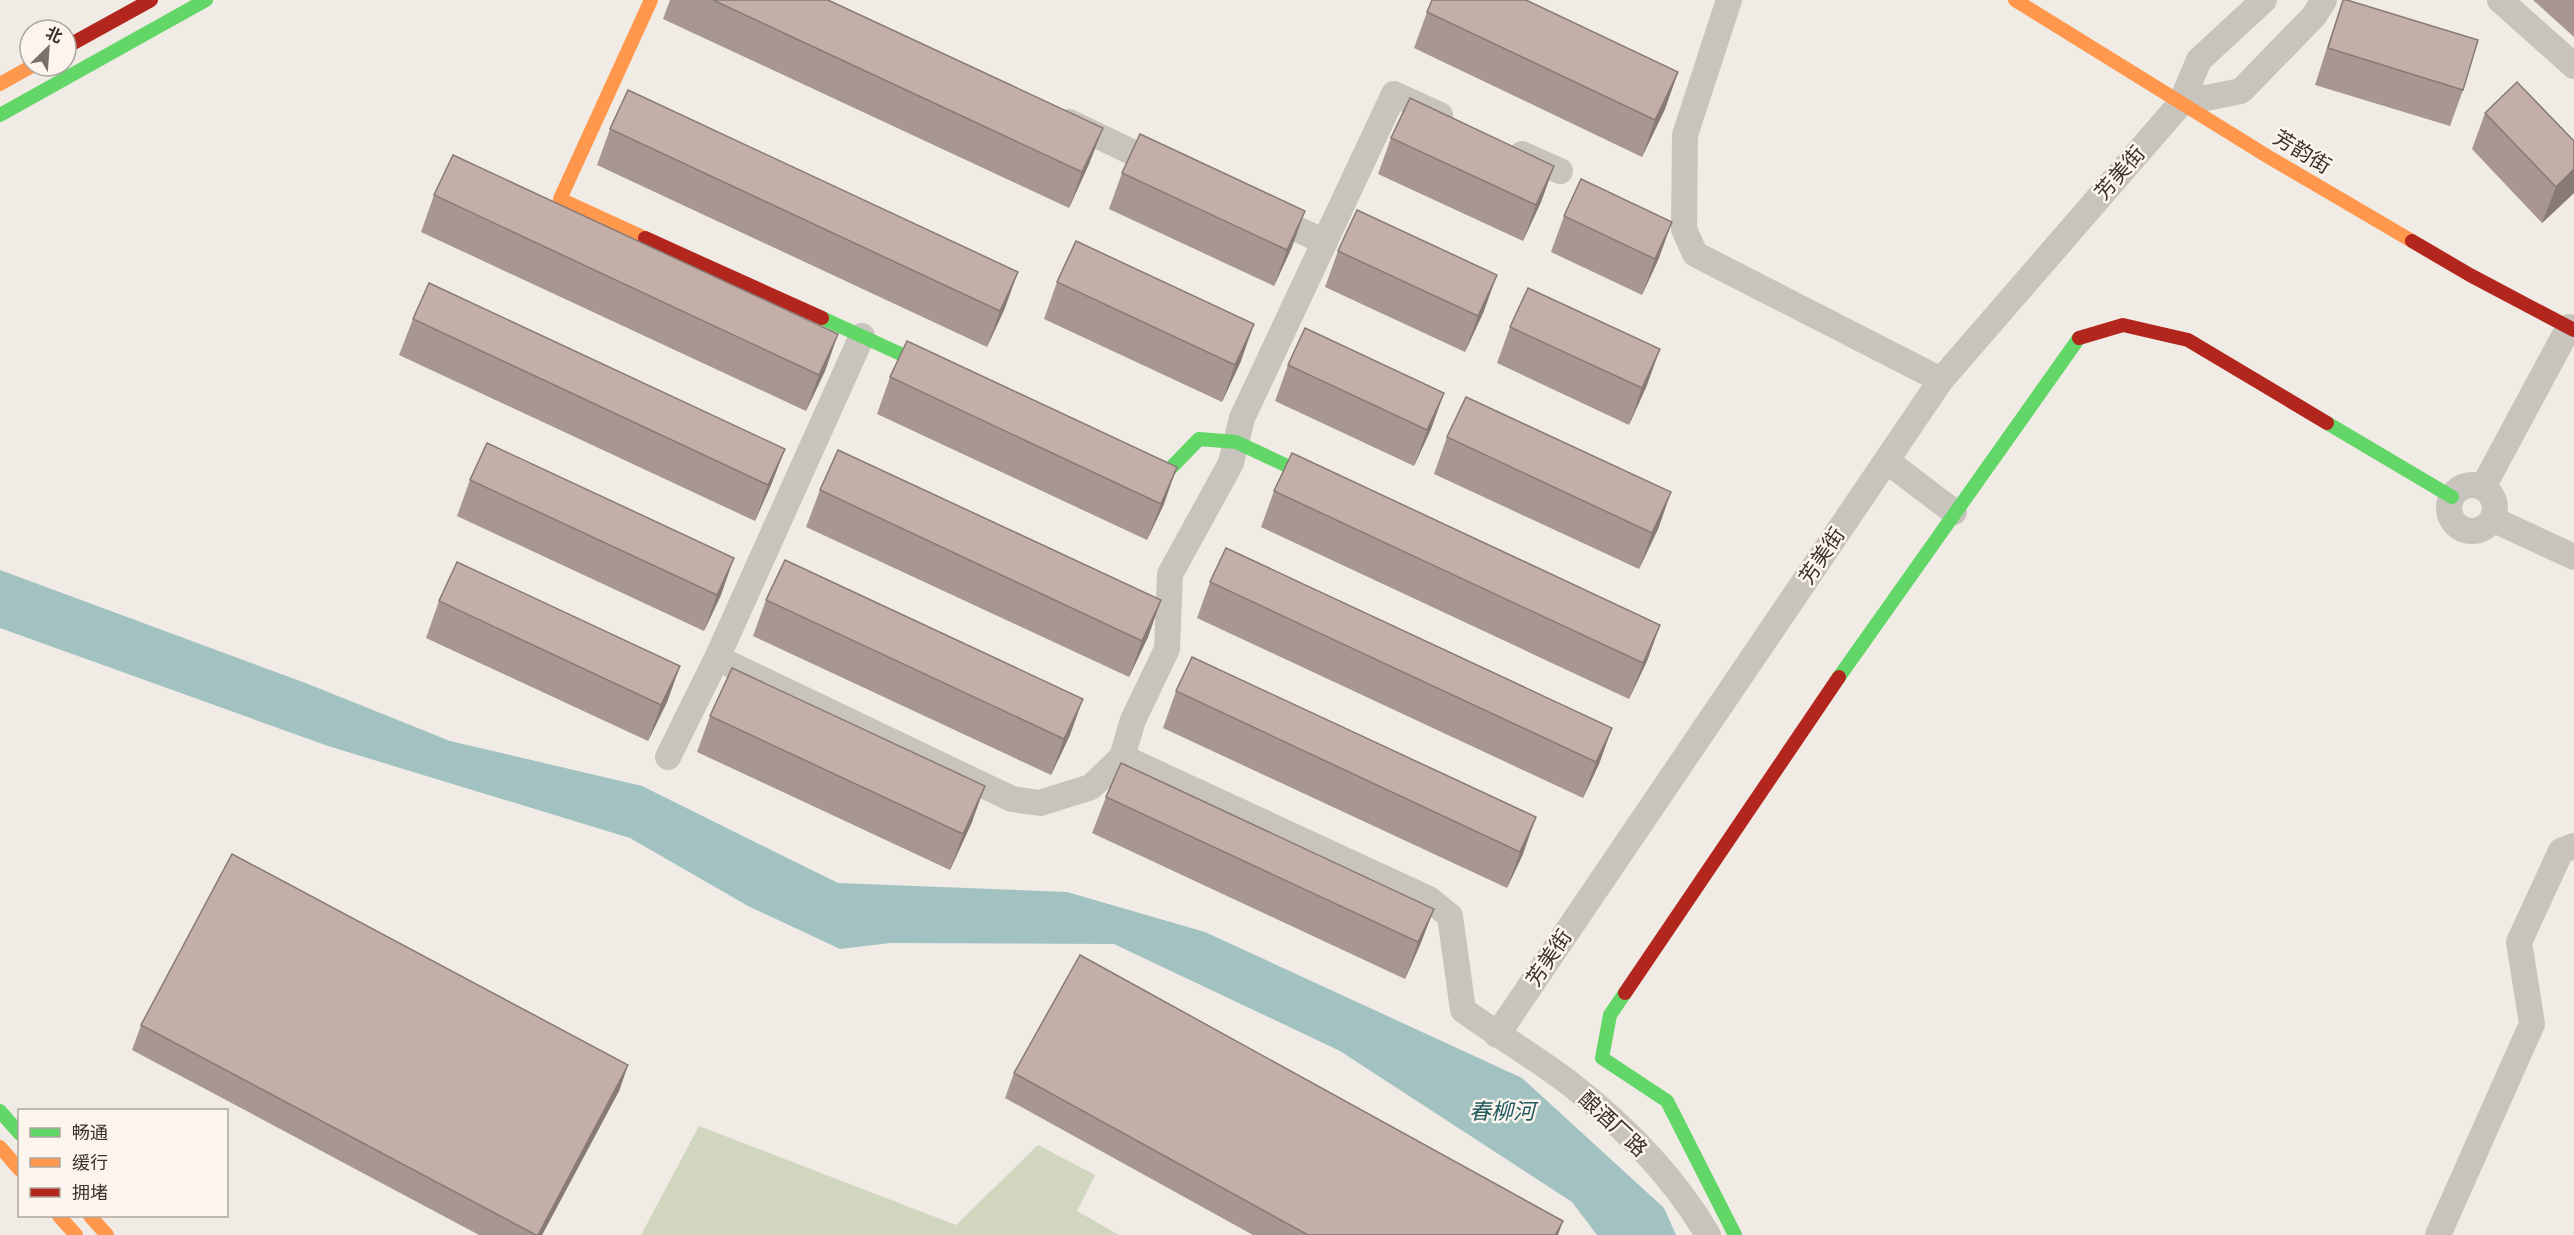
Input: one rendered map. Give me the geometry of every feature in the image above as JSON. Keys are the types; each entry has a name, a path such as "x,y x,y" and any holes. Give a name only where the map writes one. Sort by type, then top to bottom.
{"street":[{"path":"78,40 151,0"},
{"path":"0,115 206,0"},
{"path":"651,0 560,199 948,376"},
{"path":"1729,0 1684,135 1684,229 1695,254 1941,380"},
{"name":"芳韵街","path":"2015,0 2459,270 2571,328"},
{"name":"芳美街","path":"1497,1035 1941,380 2181,103 2199,60 2264,0"},
{"path":"2181,103 2241,91 2314,16 2324,0"},
{"path":"2500,0 2574,66"},
{"path":"0,84 18,74"},
{"path":"717,658 1012,799 1040,803 1090,788 1122,757 1133,720 1167,649 1170,574 1231,463 1242,418 1394,94 1456,123"},
{"path":"1045,111 1185,176"},
{"path":"1498,142 1560,171"},
{"path":"1249,207 1325,242"},
{"path":"1735,1235 1667,1101 1602,1058 1610,1015 1879,617 2077,339 2122,325 2188,339 2452,497"},
{"path":"2483,488 2571,328"},
{"path":"668,757 717,658 861,336"},
{"path":"1122,454 1166,474 1199,439 1236,442 1344,492"},
{"path":"1887,461 1954,512"},
{"path":"2476,485 2483,488 2493,498 2495,512 2492,519 2481,529 2465,529 2458,526 2450,512 2452,497 2462,487 2476,485"},
{"path":"2492,519 2574,557"},
{"name":"酿酒厂路","path":"1122,757 1429,899 1450,916 1463,1010 1572,1085 1621,1126 1667,1177 1708,1235"},
{"path":"2438,1235 2532,1024 2519,942 2561,851 2574,846"},
{"path":"0,1111 18,1132"},
{"path":"0,1147 18,1168"},
{"path":"61,1217 76,1235"},
{"path":"92,1217 107,1235"}],"green space":[{"path":"699,1126 956,1225 1038,1145 1095,1175 1077,1211 1119,1235 641,1235"}],"water":[{"name":"春柳河","path":"0,570 308,684 450,741 642,786 838,883 1067,892 1205,932 1522,1078 1664,1208 1676,1235 1597,1235 1572,1202 1340,1051 1114,944 890,943 840,949 748,906 630,838 328,746 0,628"}],"building":[{"path":"713,0 828,0 1103,128 1082,172"},
{"path":"1432,0 1526,0 1678,72 1655,120 1427,12"},
{"path":"2343,0 2478,40 2463,90 2328,48"},
{"path":"2517,82 2574,141 2574,169 2556,187 2485,113"},
{"path":"628,90 1018,272 1000,311 610,129"},
{"path":"1410,98 1554,166 1536,205 1391,138"},
{"path":"1140,134 1305,211 1287,250 1122,173"},
{"path":"453,155 838,334 819,375 434,195"},
{"path":"1581,179 1672,222 1655,259 1564,216"},
{"path":"1357,210 1497,275 1478,316 1338,251"},
{"path":"1076,241 1254,324 1235,365 1057,282"},
{"path":"429,283 785,449 768,485 413,319"},
{"path":"1528,288 1660,349 1642,388 1510,327"},
{"path":"1305,328 1444,393 1427,430 1288,365"},
{"path":"907,341 1177,467 1161,504 890,377"},
{"path":"1466,397 1671,492 1652,533 1447,437"},
{"path":"487,443 734,558 717,595 470,480"},
{"path":"838,450 1161,600 1142,641 820,490"},
{"path":"1292,453 1660,625 1643,663 1274,491"},
{"path":"1226,548 1612,728 1596,762 1210,582"},
{"path":"785,560 1083,699 1064,739 766,600"},
{"path":"457,562 680,666 661,705 439,601"},
{"path":"1192,657 1536,817 1520,852 1176,691"},
{"path":"732,668 985,786 963,834 710,716"},
{"path":"1121,763 1434,909 1418,942 1106,797"},
{"path":"232,854 628,1065 538,1235 141,1025"},
{"path":"1080,955 1563,1221 1555,1235 1308,1235 1014,1073"}],"traffic: fast":[{"path":"0,115 206,0"},
{"path":"822,318 940,372"},
{"path":"1839,677 2079,338"},
{"path":"2327,423 2452,497"},
{"path":"1135,460 1165,474 1199,439 1236,442 1326,484"},
{"path":"1625,993 1610,1015 1602,1058 1667,1101 1735,1235"},
{"path":"0,1111 18,1132"}],"traffic: slow":[{"path":"645,238 560,199 651,0"},
{"path":"2015,0 2267,156 2412,241"},
{"path":"0,84 18,74"},
{"path":"0,1147 18,1168"},
{"path":"60,1217 76,1235"},
{"path":"91,1217 107,1235"}],"traffic: jam":[{"path":"78,40 151,0"},
{"path":"645,238 822,318"},
{"path":"2412,241 2470,275 2574,330"},
{"path":"2079,338 2123,325 2188,340 2327,423"},
{"path":"1625,993 1839,677"}]}
